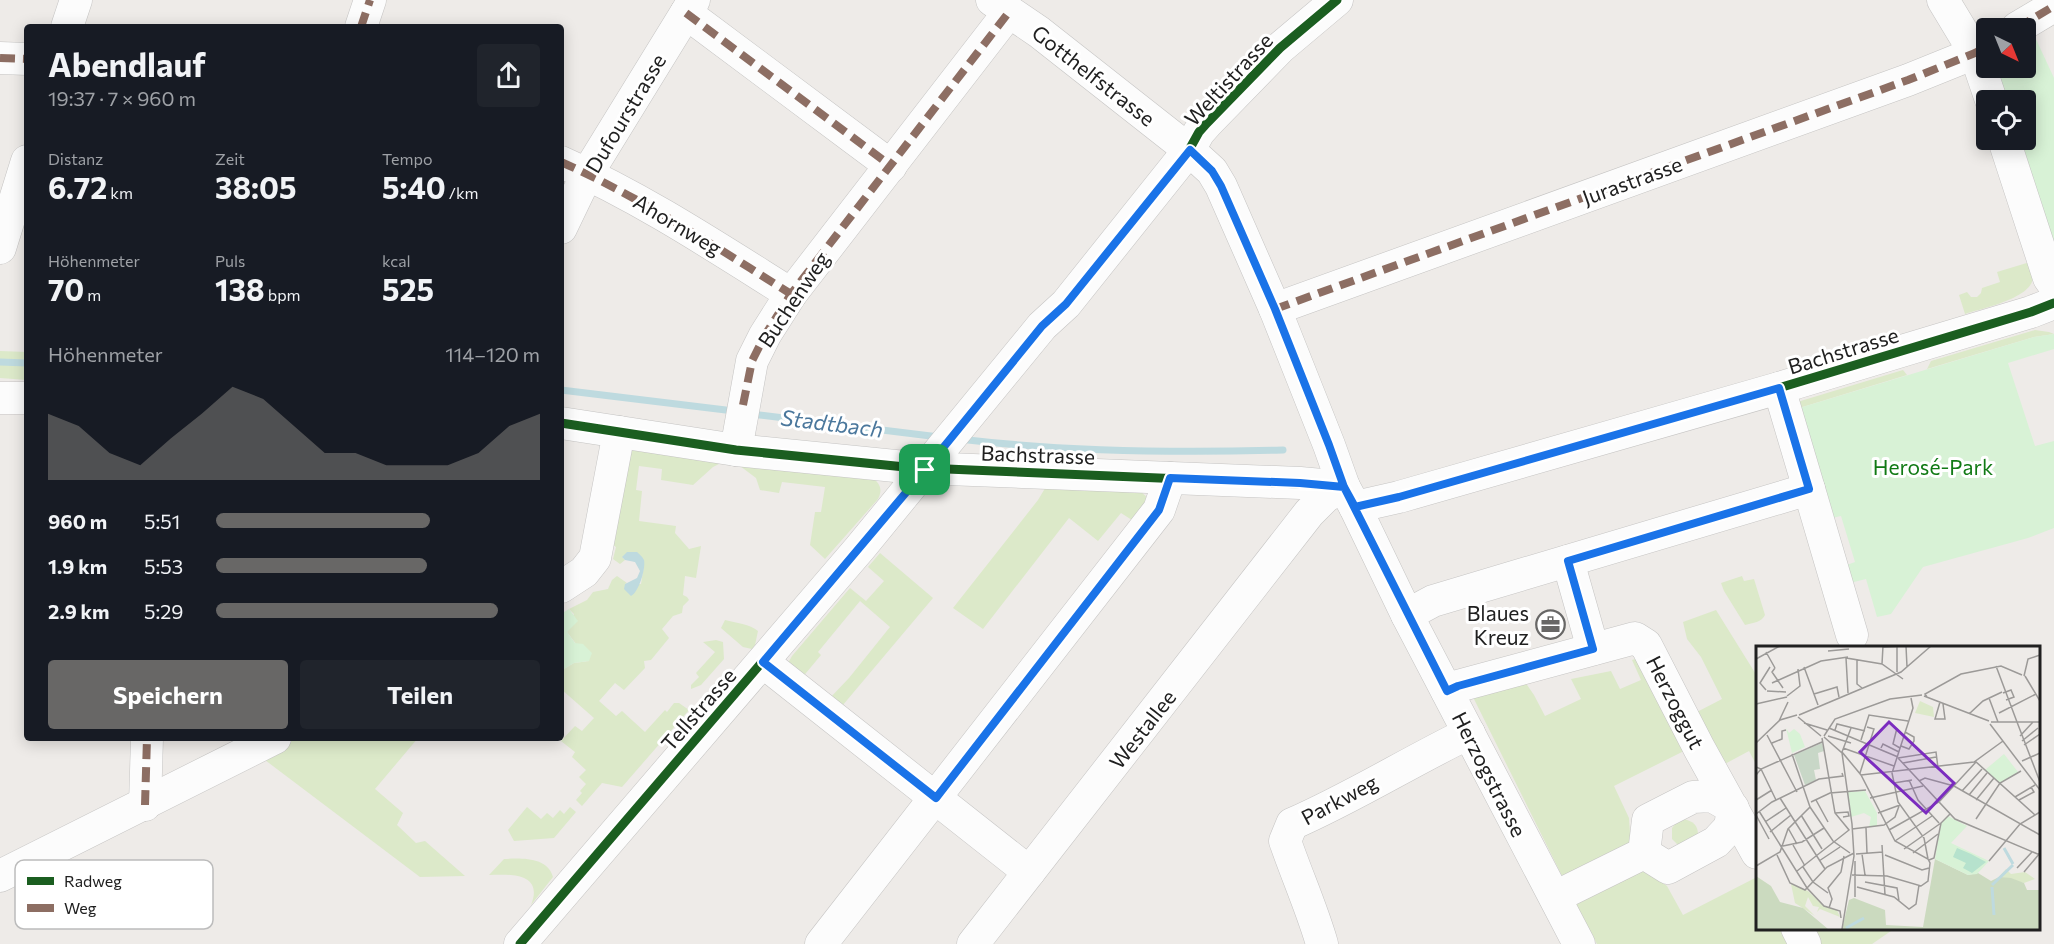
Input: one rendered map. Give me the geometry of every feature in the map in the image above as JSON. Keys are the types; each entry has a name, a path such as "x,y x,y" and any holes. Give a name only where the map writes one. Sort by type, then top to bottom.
{"street":[{"path":"68,24 76,0"},
{"path":"362,24 370,0"},
{"name":"Weltistrasse","path":"932,461 1042,326 1066,304 1190,150 1199,132 1272,56 1337,0"},
{"path":"1943,0 1976,43"},
{"name":"Gotthelfstrasse","path":"1000,6 1039,32 1190,150 1212,171 1221,186 1275,309 1349,497"},
{"name":"Buchenweg","path":"739,430 752,361 765,335 791,294 891,166 1000,6"},
{"path":"2034,18 2054,6"},
{"path":"690,7 891,166"},
{"name":"Dufourstrasse","path":"564,214 574,168 690,7"},
{"name":"Jurastrasse","path":"1275,309 1897,84 1976,52"},
{"path":"0,58 24,59"},
{"path":"2007,150 2049,278 2054,285"},
{"name":"Ahornweg","path":"574,168 613,186 791,294"},
{"path":"0,248 24,171"},
{"name":"Bachstrasse","path":"564,423 619,432 739,430 932,461 947,469 1300,483 1349,497 1399,497 1779,388 2031,312 2054,303"},
{"name":"Bachstrasse","path":"1779,388 1852,635"},
{"path":"0,398 24,398"},
{"path":"564,585 584,572 595,558 619,432"},
{"name":"Tellstrasse","path":"520,944 763,662 932,461"},
{"path":"821,944 1159,510 1170,478"},
{"path":"1407,615 1433,601 1809,489"},
{"name":"Westallee","path":"973,944 1309,513 1326,496 1349,497"},
{"name":"Herzogstrasse","path":"1349,497 1407,615 1579,944"},
{"path":"1568,561 1593,649"},
{"name":"Herzoggut","path":"1447,691 1458,686 1635,638 1646,645 1756,851"},
{"path":"763,662 1029,872"},
{"name":"Parkweg","path":"1322,944 1314,916 1296,875 1285,841 1292,824 1324,810 1394,770 1469,733"},
{"path":"145,805 147,741"},
{"path":"33,860 269,741"},
{"path":"1712,796 1733,808 1730,827 1716,842 1668,868 1644,853 1648,820 1693,797 1712,796"},
{"path":"1555,897 1644,853"},
{"path":"0,876 15,869"},
{"path":"1798,929 1805,944"}],"green space":[{"path":"2036,39 2054,78 2054,260 2018,150 2036,150 2036,90 2000,90 2001,78 2036,78"},
{"path":"2030,262 2033,276 2031,284 2025,290 2006,301 1965,314 1959,295 1967,292 1971,297 1977,297 1982,288 2000,282 1997,272"},
{"path":"2035,330 2054,334 2034,337 1927,369 1931,361"},
{"name":"Herosé-Park","path":"2054,334 2054,349 2008,363 2035,446 2054,441 2054,528 2028,538 1923,567 1891,614 1877,617 1866,579 1846,584 1841,567 1855,562 1841,516 1827,519 1796,409 2034,337"},
{"path":"0,351 24,352 24,380 0,378"},
{"path":"1903,370 1907,375 1796,409 1794,403"},
{"path":"636,447 721,463 693,485 661,480 662,469 639,466 636,490 642,491 639,521 676,526 675,533 689,549 701,546 696,578 685,576 683,595 689,600 683,606 682,613 673,616 662,629 669,638 651,660 644,661 645,668 624,690 615,683 599,701 616,716 622,711 645,732 674,703 679,703 689,710 622,787 602,783 582,806 576,800 586,784 579,777 586,770 572,757 575,752 561,741 564,741 564,738 575,726 582,731 594,718 564,692 564,669 574,663 589,661 567,632 574,614 569,609 587,600 593,592 608,589 612,580 617,576 627,583 625,584 641,584 644,565 622,557 625,560 620,564 613,559 616,547 606,540 629,451"},
{"path":"740,466 872,477 879,484 880,492 878,499 825,559 810,545 815,512 821,512 825,487 782,482 779,493 760,490 756,478"},
{"path":"1047,485 1127,490 1129,493 1138,491 1148,499 1135,522 1121,513 1098,541 1069,518 983,629 953,608 1038,500"},
{"path":"880,553 933,598 837,712 830,698 890,627 860,601 818,652 821,655 801,679 787,665 792,656 850,588 866,601 884,581 868,567"},
{"path":"1742,576 1744,581 1754,579 1765,615 1759,621 1745,625 1721,583"},
{"path":"569,609 578,621 567,632 575,643 583,644 592,653 589,661 574,663 564,669 564,612"},
{"path":"1716,610 1756,674 1756,764 1749,751 1723,765 1695,713 1722,699 1701,657 1687,639 1683,622"},
{"path":"725,620 747,625 758,631 752,649 743,647 721,628"},
{"path":"716,640 723,642 724,659 701,685 691,689 691,685 699,677 696,673 715,652 703,642"},
{"path":"1644,656 1688,749 1614,786 1629,818 1631,848 1565,882 1472,695 1523,679 1545,716 1581,699 1571,679 1611,671 1620,689 1641,680 1632,660"},
{"path":"291,741 415,741 375,789 403,813 397,825 416,843 425,841 465,876 420,877 261,757"},
{"path":"527,807 541,819 547,813 553,818 560,810 564,814 570,807 576,812 554,838 514,841 508,830"},
{"path":"1683,819 1694,824 1698,835 1678,845 1672,839 1672,828"},
{"path":"504,859 533,860 540,862 550,870 553,877 531,905 534,894 529,881 515,876 489,875"},
{"path":"1640,865 1667,886 1683,915 1756,878 1756,929 1788,929 1796,944 1597,944 1574,903"},
{"path":"1822,929 1890,929 1891,931 1872,944 1820,944 1814,933"}],"water":[{"path":"627,552 637,552 644,564 639,585 631,596 624,589 625,584 637,578 640,571 635,562 622,557"}],"waterway":[{"name":"Stadtbach","path":"0,362 24,363"},
{"name":"Stadtbach","path":"564,390 734,411"},
{"name":"Stadtbach","path":"751,414 939,437"},
{"name":"Stadtbach","path":"959,439 1040,447 1121,451 1283,450"}],"marked path":[{"path":"362,24 370,0"},
{"path":"2034,18 2054,6"},
{"path":"743,405 752,361 765,335 791,294 1009,12"},
{"path":"686,13 891,166"},
{"path":"1275,309 1908,80 1976,52"},
{"path":"0,58 24,59"},
{"path":"564,163 650,207 791,294"},
{"path":"145,805 147,741"}],"cycle path":[{"path":"520,944 860,548 1042,326 1066,304 1189,150 1199,132 1280,48 1337,0"},
{"path":"564,423 736,450 925,469 1344,487 1355,507 1399,497 1779,388 2031,312 2054,303"}],"place":[{"name":"Blaues Kreuz","path":"1550,624"}],"route":[{"path":"925,470 763,662 936,798 1159,510 1170,478 1344,487 1447,691 1593,649 1568,561 1809,489 1779,388 1399,497 1355,507 1344,487 1275,309 1221,186 1212,171 1190,150 1125,229 1112,249 1066,304 1042,326 925,470"}]}
